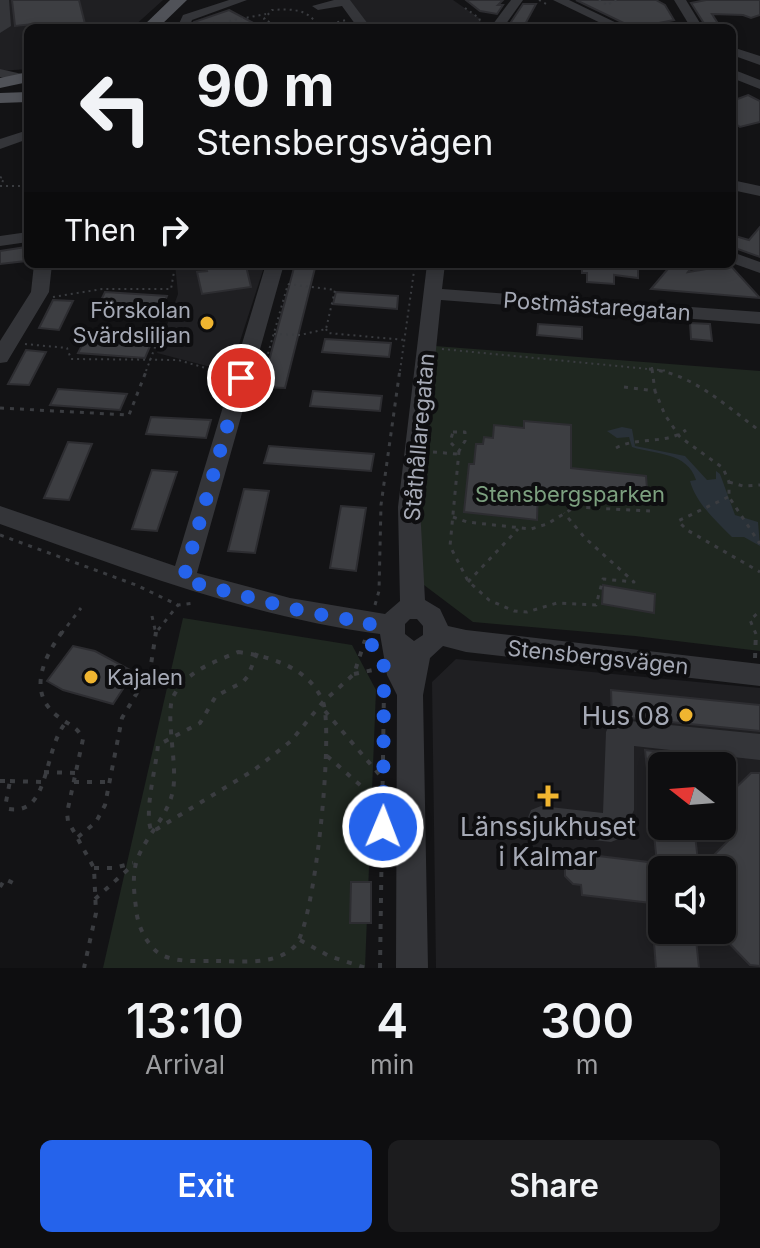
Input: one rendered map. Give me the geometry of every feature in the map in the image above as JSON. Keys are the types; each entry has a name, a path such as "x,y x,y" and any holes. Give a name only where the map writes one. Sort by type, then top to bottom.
{"main road":[{"path":"153,24 179,0"}],"street":[{"path":"0,29 5,26 3,0"},
{"path":"185,23 241,0"},
{"path":"499,24 517,0"},
{"path":"559,0 612,24"},
{"path":"682,0 695,24"},
{"path":"303,3 344,1 361,23"},
{"path":"736,52 760,61"},
{"path":"736,78 760,71"},
{"path":"736,78 760,85"},
{"path":"0,144 24,135"},
{"path":"736,186 760,191"},
{"path":"0,241 24,238"},
{"path":"736,259 760,268"},
{"path":"4,348 40,292 43,268"},
{"path":"183,580 274,268"},
{"name":"Ståthållaregatan","path":"413,610 409,507 436,268"},
{"name":"Postmästaregatan","path":"433,294 760,318"},
{"name":"Stensbergsvägen","path":"0,515 183,580 392,636 466,641 757,674"},
{"path":"392,636 432,617 413,610 398,614 392,636 410,695 412,968"},
{"path":"541,820 611,828 620,810 620,732 760,747"}],"path":[{"path":"599,0 607,5 617,0"},
{"path":"465,8 479,18 481,24"},
{"path":"229,21 272,10 295,9 313,17 315,24"},
{"path":"266,14 264,19 273,24"},
{"path":"0,177 4,179 0,186 24,186"},
{"path":"152,832 275,756 314,717 323,702 392,636 379,591 381,505 414,268"},
{"path":"36,299 102,289 171,289 174,272"},
{"path":"288,284 335,290 326,329"},
{"path":"326,329 328,333 405,340"},
{"path":"274,334 300,335 326,329"},
{"path":"0,408 129,415 160,334"},
{"path":"426,347 671,371 706,391 760,431"},
{"path":"4,348 67,348 71,359 178,360 241,378"},
{"path":"652,367 655,391 665,415 680,437 723,468 729,482 729,497 760,544"},
{"path":"624,387 655,391"},
{"path":"616,448 639,437 660,440 680,437 686,430"},
{"path":"459,451 450,442 453,432 465,432 459,451 450,546 453,562 483,595 505,607 527,612 549,604 596,605 603,579 634,582 613,566 564,513"},
{"path":"729,482 743,486 760,485"},
{"path":"729,497 678,521 687,530 760,572"},
{"path":"453,517 467,522 518,528 547,524 575,507 650,511"},
{"path":"468,582 518,528"},
{"path":"0,535 136,585 178,605 194,603"},
{"path":"78,837 99,820 121,720 130,700 146,679 158,630 178,605"},
{"path":"81,608 49,650 39,676 41,697 48,708 81,732 83,739 67,813 68,821 94,868 96,913 84,968"},
{"path":"757,674 756,632 750,620 760,611"},
{"path":"152,616 158,630"},
{"path":"238,652 257,653 283,662 303,677 323,702 325,711 327,756 307,910 300,940 278,959 187,961 165,957 151,948 136,918 134,874 136,862 172,796 174,737 169,723 171,701 182,683 205,666 238,652"},
{"path":"152,832 147,822 147,812 155,783 158,745 200,723 216,696 243,682 257,653"},
{"path":"354,674 384,667 380,968"},
{"path":"325,711 384,780"},
{"path":"10,781 6,802 9,809 16,812 31,807 42,782 52,743 66,722"},
{"path":"327,756 367,791 383,799"},
{"path":"44,772 76,773"},
{"path":"0,781 42,782"},
{"path":"74,782 108,782"},
{"path":"94,868 114,868 136,862"},
{"path":"95,899 136,862"},
{"path":"0,887 5,879 15,884"},
{"path":"300,940 329,956 366,968"}],"shaded area":[{"path":"0,0 163,0 136,24 24,24 24,69 0,71"},
{"path":"344,0 453,0 479,18 481,24 362,24"},
{"name":"Förskolan Svärdsliljan","path":"175,268 264,268 230,372 157,353 178,294"},
{"path":"622,427 632,429 635,446 685,456 707,480 716,479 716,471 720,474 735,515 758,522 760,546 744,537 732,537 713,518 693,489 690,481 696,480 686,464 670,456 632,447 629,437 617,438 607,431"},
{"name":"Länssjukhuset i Kalmar","path":"456,659 760,688 760,968 436,968 432,682"}],"green space":[{"name":"Stensbergsparken","path":"435,346 760,371 760,651 473,622 420,582 421,505"},
{"path":"183,618 352,645 376,690 365,968 103,968"}],"building":[{"path":"12,0 79,0 85,24 24,24 15,26"},
{"path":"466,0 503,0 498,5 503,5 497,14 480,11"},
{"path":"576,0 656,0 665,5 674,20 626,24"},
{"path":"760,0 760,15 751,18 712,14 718,24 704,24 691,3"},
{"path":"523,4 536,4 525,24 510,24"},
{"path":"229,10 255,24 193,24"},
{"path":"748,95 760,101 760,122 740,127 736,124 736,100"},
{"path":"760,227 760,257 736,248 736,236 749,240"},
{"path":"24,247 24,261 0,264 0,251"},
{"path":"206,268 246,268 251,287 202,294 197,272 207,271"},
{"path":"294,268 315,268 285,388 262,387"},
{"path":"582,268 638,268 638,278 614,275 614,284 587,282 587,273 582,273"},
{"path":"669,268 691,268 688,272 733,268 760,298 651,289"},
{"path":"105,292 167,296 162,309 99,304"},
{"path":"336,292 398,296 397,309 333,304"},
{"path":"53,300 73,301 59,330 39,328"},
{"path":"690,323 710,324 712,341 691,339"},
{"path":"538,324 582,327 582,339 537,335"},
{"path":"85,339 151,344 145,358 78,353"},
{"path":"325,339 391,343 389,357 322,352"},
{"path":"26,350 46,352 29,385 8,384"},
{"path":"58,389 127,394 120,410 50,405"},
{"path":"313,391 382,396 380,411 310,406"},
{"path":"151,417 211,420 206,438 146,434"},
{"path":"524,421 571,425 571,468 646,476 648,502 538,491 537,520 464,512 469,464 474,464 476,444 483,444 484,437 493,438 494,425 524,428"},
{"path":"68,442 92,444 69,500 44,498"},
{"path":"269,446 374,454 371,471 264,463"},
{"path":"152,470 177,472 157,531 132,529"},
{"path":"244,489 269,491 255,553 228,551"},
{"path":"341,506 366,508 356,571 330,568"},
{"path":"603,585 655,594 654,613 602,604"},
{"name":"Kajalen","path":"73,646 95,651 134,672 113,704 63,690 47,681"},
{"name":"Hus 08","path":"611,690 760,705 760,731 620,717 612,719"},
{"path":"645,750 661,752 648,752 648,778"},
{"path":"751,773 760,773 760,966 750,965 730,944 736,944 736,856 713,856 729,840 736,840 736,787"},
{"path":"655,840 696,840 697,856 656,856"},
{"path":"565,852 648,862 648,903 582,895 581,885 573,884 565,876"},
{"path":"351,882 371,882 371,923 350,923"},
{"path":"654,944 696,944 699,968 656,968"}],"place":[{"name":"Förskolan Svärdsliljan","path":"207,323"},
{"name":"Kajalen","path":"91,677"},
{"name":"Hus 08","path":"686,715"},
{"name":"Länssjukhuset i Kalmar","path":"548,796"}],"route":[{"path":"241,378 183,580 306,612 370,623 365,640 379,650 384,667 383,827"}]}
